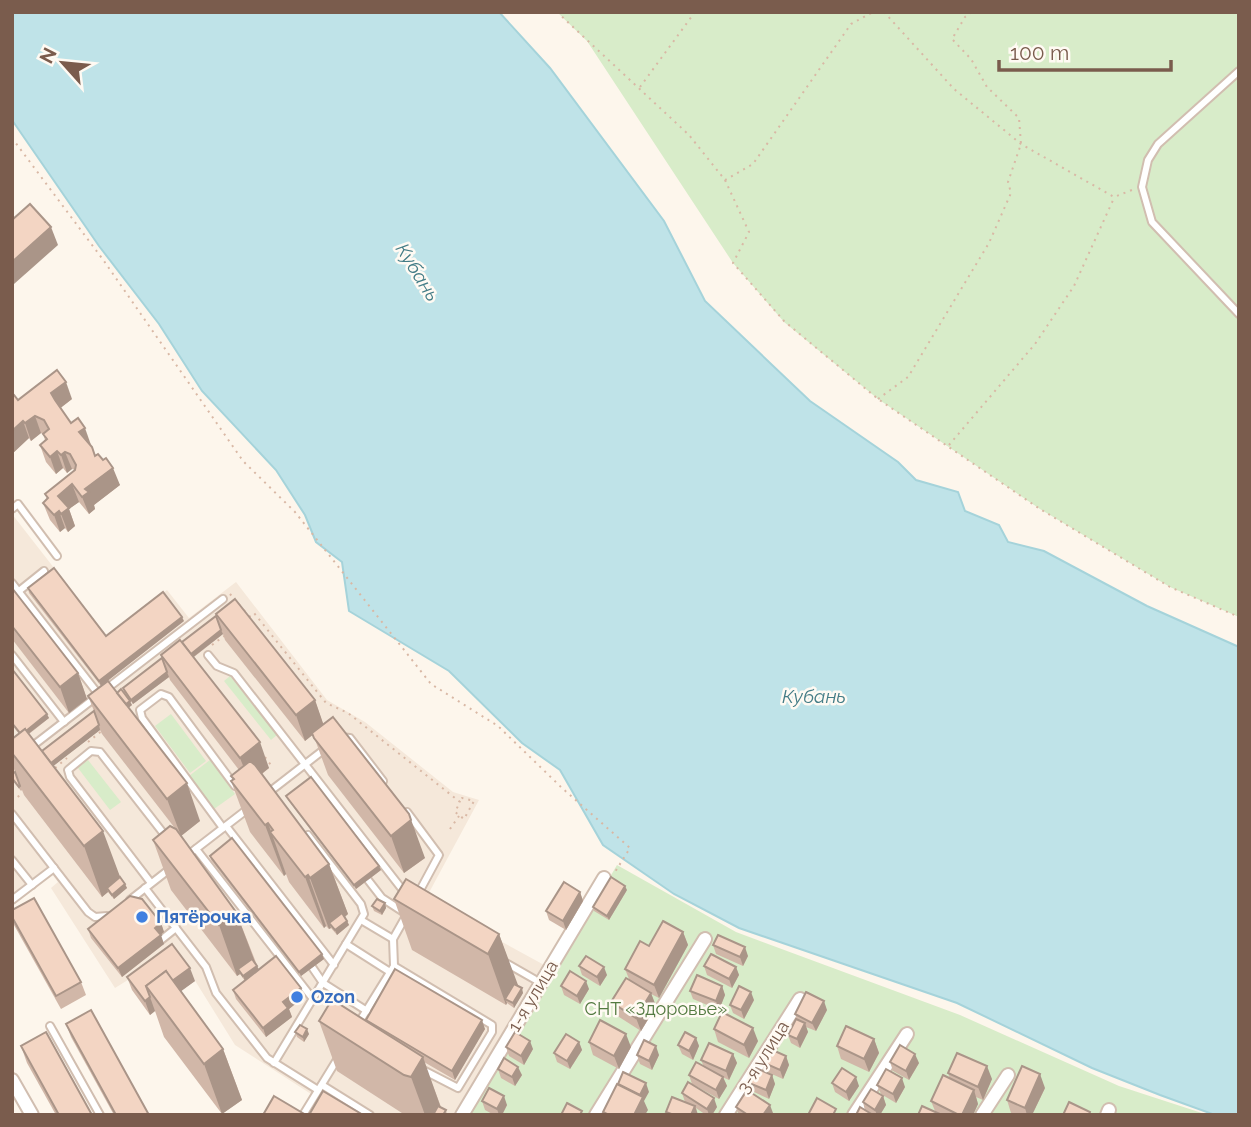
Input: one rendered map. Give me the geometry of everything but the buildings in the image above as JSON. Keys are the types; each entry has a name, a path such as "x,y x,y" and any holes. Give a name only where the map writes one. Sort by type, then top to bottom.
{"street":[{"name":"1-я улица","path":"462,1115 604,878"},
{"path":"596,1115 705,939"},
{"name":"3-я улица","path":"726,1115 800,999"},
{"path":"854,1115 907,1034"},
{"path":"982,1115 1008,1074"},
{"path":"12,1080 32,1115"}],"lane":[{"path":"1239,71 1158,144 1148,160 1142,187 1152,222 1239,314"},
{"path":"12,498 15,507 57,556"},
{"path":"19,591 39,580 44,571"},
{"path":"12,574 12,582 99,695"},
{"path":"19,743 26,752 223,599"},
{"path":"12,654 64,722"},
{"path":"208,655 217,666 232,670 412,903 439,855 401,804"},
{"path":"240,793 169,697 161,694 143,706 140,710 142,718 334,965"},
{"path":"120,908 341,736 348,736 386,785"},
{"path":"173,846 100,752 91,751 68,770 69,778 206,967 216,993 267,1058 370,1115"},
{"path":"290,776 295,783"},
{"path":"272,790 281,800"},
{"path":"246,800 251,807"},
{"path":"12,814 88,912 102,919 112,914"},
{"path":"274,1063 361,920 364,909 305,831"},
{"path":"211,837 217,844"},
{"path":"196,849 313,999"},
{"path":"178,852 183,859"},
{"path":"12,860 32,885"},
{"path":"12,900 54,868"},
{"path":"365,1036 355,1030 392,969 393,939 408,911 383,898 368,880"},
{"path":"361,920 393,939"},
{"path":"161,940 176,928"},
{"path":"346,944 492,1025 492,1032 458,1087 452,1087 416,1066"},
{"path":"500,960 534,979"},
{"path":"312,967 323,982 375,1016"},
{"path":"382,986 390,990"},
{"path":"229,1009 237,1003"},
{"path":"50,1026 100,1115"},
{"path":"303,1115 344,1048"},
{"path":"308,1107 317,1112"}],"path":[{"path":"557,12 689,135 725,180 749,232 733,263 784,321 878,399 1040,509 1170,587 1239,617"},
{"path":"639,89 695,12"},
{"path":"725,180 753,164 851,24 873,12"},
{"path":"884,12 954,89 1021,144 1114,197"},
{"path":"878,399 908,377 989,243 1011,193 1008,182 1021,144 1019,118 987,87 971,59 952,39 965,17 972,12"},
{"path":"12,138 104,261 243,461 295,512 431,684 498,726 562,789 629,848 616,871"},
{"path":"948,445 1035,344 1074,286 1114,197 1142,187"},
{"path":"249,617 254,613 326,703 348,713 460,802"},
{"path":"265,757 273,768"},
{"path":"462,798 474,801 464,819 455,812 460,802 462,798"},
{"path":"450,829 459,815"}],"shaded area":[{"path":"12,514 107,636 167,590 189,618 236,582 327,700 365,722 453,792 479,800 425,900 546,966 456,1115 298,1115 311,1094 235,1045 176,950 115,988 51,888 58,882 48,869 12,896"}],"green space":[{"path":"557,12 1239,12 1239,617 1170,587 1040,509 878,399 784,322 733,263 587,41"},
{"path":"230,676 277,735 271,740 224,681"},
{"path":"171,714 206,761 190,773 155,726"},
{"path":"88,760 121,802 110,810 78,768"},
{"path":"210,760 235,794 214,809 189,776"},
{"name":"СНТ «Здоровье»","path":"617,865 736,932 960,1015 1119,1086 1208,1115 470,1115"}],"water":[{"name":"Кубань","path":"12,12 499,12 550,68 664,221 705,301 810,401 898,462 916,480 958,492 965,511 999,525 1008,542 1044,551 1147,606 1239,647 1239,1115 1215,1115 1160,1095 1092,1068 957,1003 739,928 674,894 603,845 560,770 522,743 449,671 349,611 342,562 316,542 305,515 276,470 202,391 159,324 99,246 12,120"}],"place":[{"name":"Пятёрочка","path":"142,917"},
{"name":"Ozon","path":"297,997"}]}
